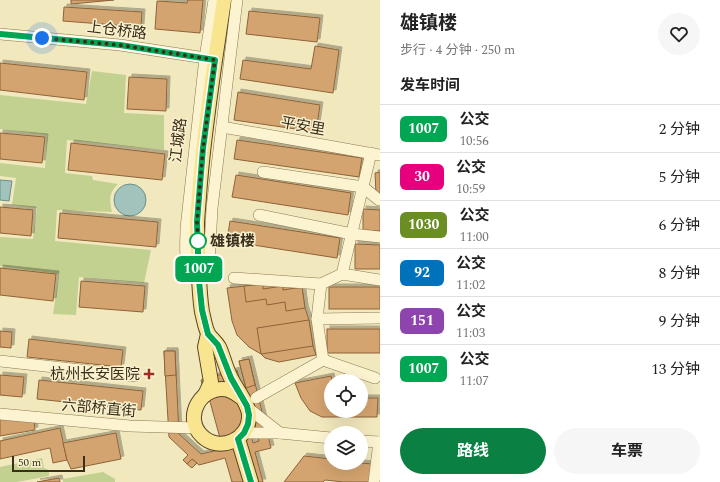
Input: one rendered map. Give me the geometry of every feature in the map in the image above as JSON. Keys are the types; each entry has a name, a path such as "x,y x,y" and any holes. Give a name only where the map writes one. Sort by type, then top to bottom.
{"main road":[{"name":"江城路","path":"196,428 194,410 198,401 205,394 210,382 205,348 208,334 202,310 199,281 197,222 203,148 224,0"},
{"name":"江城路","path":"208,334 218,345 231,378 248,401"},
{"path":"196,428 201,436 209,442 228,444 241,436 248,424 248,401 228,390 220,389 205,394"},
{"path":"241,436 251,482"}],"street":[{"name":"江城路","path":"199,281 209,265 212,208 222,127 216,60 214,0"},
{"name":"江城路","path":"216,60 237,0"},
{"name":"上仓桥路","path":"0,34 120,45 216,60"},
{"name":"平安里","path":"222,127 376,154"},
{"path":"342,274 363,187 376,154"},
{"path":"263,172 363,187 380,200"},
{"path":"259,215 352,234 380,237"},
{"path":"234,278 321,284 342,274 380,280"},
{"path":"321,284 317,319 323,360"},
{"path":"317,319 380,318"},
{"path":"0,360 135,376"},
{"path":"280,433 248,401 323,360 375,378"},
{"name":"六部桥直街","path":"0,414 130,426 196,428"},
{"path":"241,436 280,433 324,437"},
{"path":"368,441 379,442 374,482"}],"green space":[{"path":"92,71 126,75 124,113 164,115 164,150 67,140 65,173 92,176 93,180 118,184 110,196 112,212 57,210 55,241 151,250 144,283 79,277 76,315 53,314 59,274 0,266 0,237 33,239 37,208 12,205 16,178 0,176 0,163 45,168 47,135 0,129 0,95 86,104"},
{"path":"42,458 44,468 49,470 49,476 17,482 0,482 0,467"},
{"path":"103,472 115,479 115,482 63,482 63,479"}],"water":[{"path":"0,180 12,181 9,201 0,200"},
{"path":"127,184 133,184 142,188 146,200 142,212 133,216 127,216 118,212 114,203 114,197 118,188"}],"building":[{"path":"71,0 114,0 71,4"},
{"path":"188,0 203,0 200,33 155,29 157,1 187,3"},
{"path":"64,7 142,12 141,27 63,21"},
{"path":"249,11 320,18 317,42 246,34"},
{"path":"315,46 339,50 333,93 240,79 243,60 311,69"},
{"path":"0,63 87,72 84,100 0,90"},
{"path":"129,77 167,79 166,111 127,109"},
{"path":"238,92 320,105 316,132 234,120"},
{"path":"0,133 45,137 42,163 0,159"},
{"path":"237,140 362,158 359,177 234,159"},
{"path":"71,143 165,154 162,180 68,170"},
{"path":"380,172 380,194 376,194 375,173"},
{"path":"236,175 351,193 348,215 232,197"},
{"path":"0,207 33,210 31,236 0,233"},
{"path":"363,209 380,210 380,231 363,230"},
{"path":"60,213 158,222 156,247 58,238"},
{"path":"230,221 340,238 337,258 227,241"},
{"path":"355,244 380,245 380,269 355,269"},
{"path":"0,268 56,274 53,301 0,295"},
{"path":"81,281 145,286 143,312 79,307"},
{"path":"263,284 302,287 305,308 316,355 279,362 265,358 249,347 237,335 232,321 227,288"},
{"path":"263,284 263,289 283,286 283,290 302,287 305,308 286,311 285,302 267,305 266,299 246,302 244,286"},
{"path":"329,287 380,287 380,309 329,309"},
{"path":"309,320 313,346 261,354 257,328"},
{"path":"327,329 380,329 380,353 327,353"},
{"path":"0,331 12,332 11,348 0,347"},
{"path":"29,339 123,350 121,367 27,357"},
{"path":"164,351 175,351 179,434 201,454 223,449 209,398 206,399 201,380 237,370 242,389 239,390 253,443 259,441 239,361 249,359 271,448 255,452 263,482 232,482 225,458 199,465 192,459 187,464 183,460 188,455 169,437"},
{"path":"164,351 175,351 176,375 165,376"},
{"path":"249,359 255,385 246,388 239,361"},
{"path":"0,375 24,377 22,397 0,395"},
{"path":"324,377 324,417 310,411 301,398 295,383"},
{"path":"39,380 143,391 141,410 37,399"},
{"path":"368,398 378,398 377,417 368,417"},
{"path":"0,419 34,421 35,430 0,436"},
{"path":"60,428 67,460 53,463 50,448 0,459 0,441"},
{"path":"116,433 121,459 71,469 63,443"},
{"path":"304,456 324,458 324,470 368,470 368,464 372,464 370,482 325,480 323,482 284,482"},
{"path":"192,459 197,463 192,468 187,464"},
{"path":"59,478 60,482 37,482"}],"bus line":[{"name":"1007","path":"0,34 120,45 215,60 203,148 197,222 199,281 204,322 208,334 218,345 231,378 247,406 249,415 248,424 244,433 238,439 251,482"}],"place":[{"name":"雄镇楼","path":"198,241"},
{"name":"杭州长安医院","path":"149,374"}],"route":[{"path":"42,38 120,45 215,60 203,148 197,222 198,241"}]}
